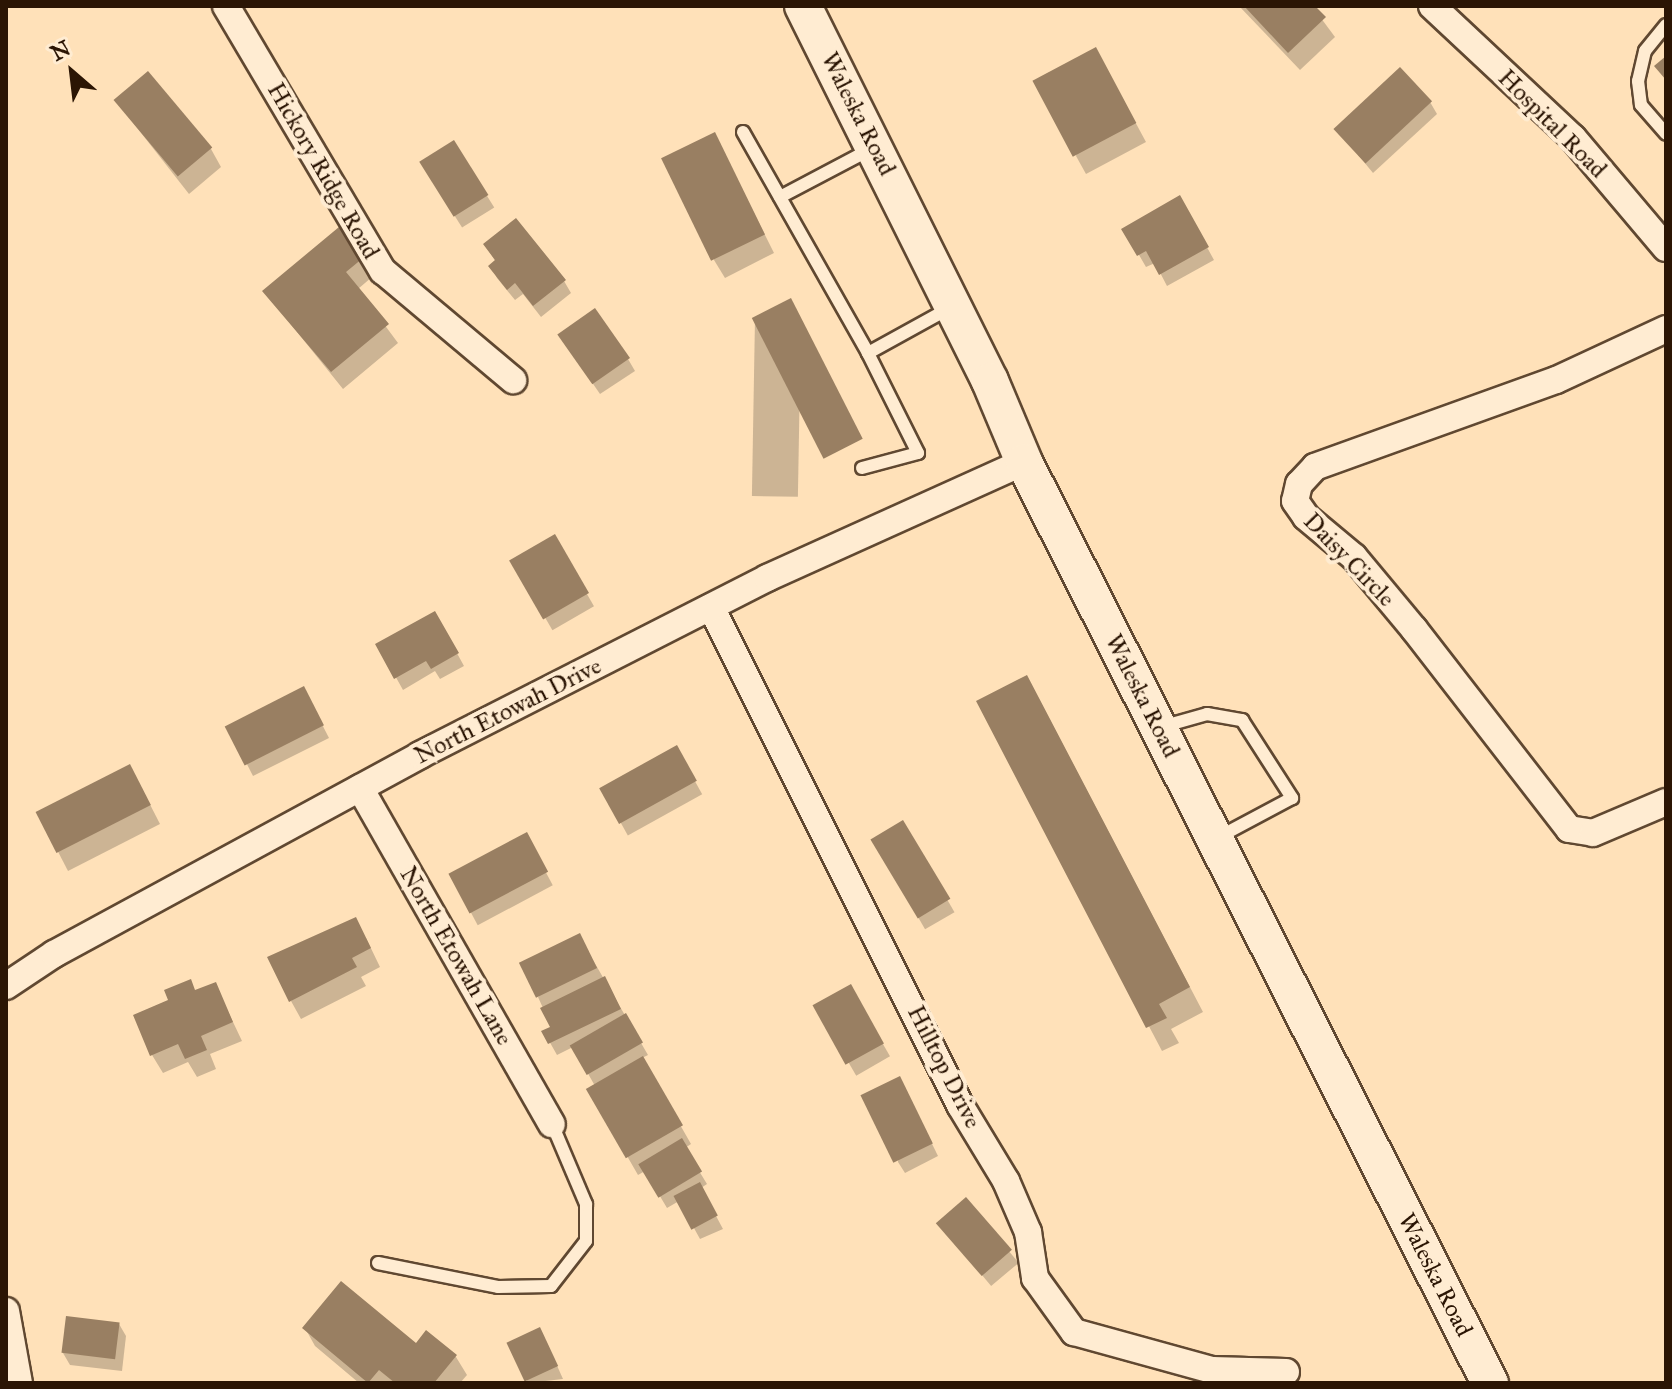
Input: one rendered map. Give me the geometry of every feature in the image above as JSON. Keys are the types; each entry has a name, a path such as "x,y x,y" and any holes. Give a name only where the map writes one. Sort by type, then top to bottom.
{"main road":[{"name":"Waleska Road","path":"803,6 953,307 1024,462 1490,1383"}],"street":[{"name":"Hickory Ridge Road","path":"226,6 383,271 513,380"},
{"name":"Hospital Road","path":"1432,6 1573,138 1666,248"},
{"name":"Daisy Circle","path":"1666,329 1556,380 1315,467 1299,484 1295,501 1306,517 1354,557 1414,629 1569,829 1593,833 1666,802"},
{"name":"North Etowah Drive","path":"6,986 54,954 360,788 711,607 1024,462"},
{"name":"Hilltop Drive","path":"711,607 960,1105 1006,1181 1028,1232 1035,1278 1074,1332 1212,1370 1286,1372"},
{"name":"North Etowah Lane","path":"360,788 552,1124"},
{"path":"6,1311 19,1383"}],"lane":[{"path":"1666,25 1645,51 1638,81 1641,105 1666,134"},
{"path":"743,132 868,353 918,453 862,468"},
{"path":"780,197 875,147"},
{"path":"868,353 953,307"},
{"path":"1158,728 1207,714 1242,720 1292,798 1214,839"},
{"path":"378,1263 498,1287 551,1286 586,1241 586,1204 552,1124"}],"building":[{"path":"1244,6 1315,6 1326,17 1288,53"},
{"path":"1096,47 1136,123 1073,157 1032,81"},
{"path":"1666,56 1666,80 1654,66"},
{"path":"1400,67 1432,101 1366,163 1333,129"},
{"path":"148,71 212,148 178,177 114,100"},
{"path":"715,132 765,234 711,261 661,158"},
{"path":"454,140 488,195 454,217 419,162"},
{"path":"1180,195 1209,247 1159,275 1146,251 1137,256 1121,229"},
{"path":"516,218 566,280 533,306 515,283 507,290 488,266 495,260 483,244"},
{"path":"339,227 363,258 346,272 389,324 331,372 262,291"},
{"path":"791,298 863,439 824,459 752,318"},
{"path":"595,308 630,358 592,384 557,334"},
{"path":"555,534 589,593 543,619 509,560"},
{"path":"435,611 459,653 431,669 426,661 394,679 375,644"},
{"path":"1027,675 1190,987 1159,1004 1167,1018 1146,1028 976,701"},
{"path":"304,686 324,725 245,766 225,726"},
{"path":"677,745 697,781 619,824 599,788"},
{"path":"130,764 151,805 56,853 36,812"},
{"path":"903,820 950,899 918,918 870,840"},
{"path":"527,832 548,872 470,914 448,874"},
{"path":"356,917 371,948 352,958 357,967 289,1002 267,957"},
{"path":"580,933 597,968 536,998 519,963"},
{"path":"605,976 621,1009 548,1044 541,1031 550,1027 540,1008"},
{"path":"191,979 195,990 216,982 233,1022 201,1036 207,1050 185,1059 178,1044 150,1056 133,1015 168,1000 164,990"},
{"path":"851,984 884,1043 845,1065 813,1005"},
{"path":"626,1013 643,1042 587,1075 570,1046"},
{"path":"643,1056 683,1125 626,1158 586,1089"},
{"path":"900,1076 933,1143 893,1163 860,1095"},
{"path":"682,1138 702,1171 658,1198 638,1164"},
{"path":"700,1182 718,1216 691,1230 674,1196"},
{"path":"966,1197 1012,1250 982,1276 936,1223"},
{"path":"341,1281 416,1343 426,1330 457,1355 434,1383 395,1383 379,1370 368,1383 302,1328"},
{"path":"66,1316 120,1323 115,1359 61,1353"},
{"path":"540,1327 558,1366 525,1382 506,1343"}]}
